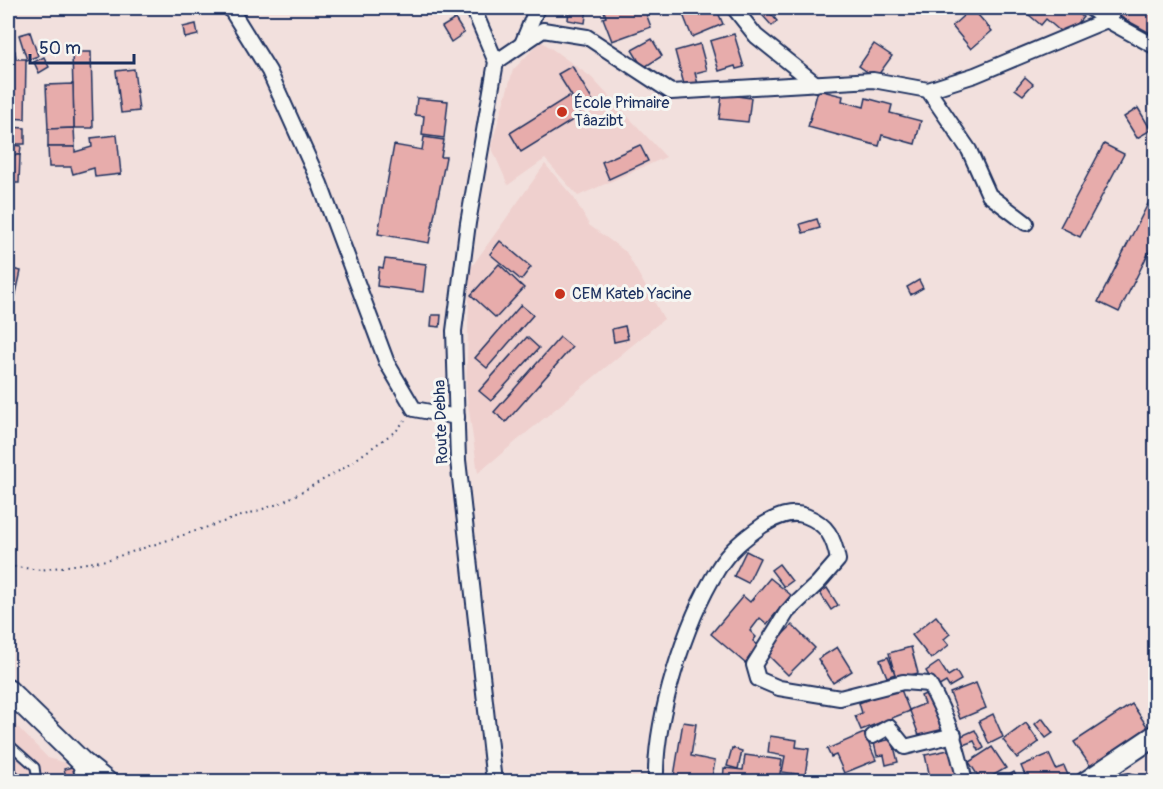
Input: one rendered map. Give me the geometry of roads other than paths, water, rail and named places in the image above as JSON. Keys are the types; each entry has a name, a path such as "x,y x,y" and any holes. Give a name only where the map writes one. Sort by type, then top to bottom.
{"street":[{"path":"230,8 269,71 320,184 387,363 414,409 457,417"},
{"path":"473,8 496,62 543,30 587,37 671,92 873,80 928,90 975,75 1107,20 1116,8"},
{"path":"481,24 486,8"},
{"path":"521,45 537,8"},
{"path":"734,8 756,36 816,84"},
{"path":"1090,8 1155,48"},
{"name":"Route Debha","path":"494,782 459,472 454,331 468,223 496,62"},
{"path":"928,90 969,150 989,195 1026,223"},
{"path":"656,782 660,726 676,669 696,612 718,568 742,539 773,518 797,512 820,522 835,541 838,560 781,620 754,665 758,679 779,688 840,698 903,682 929,684 946,713 954,735 965,782"},
{"path":"8,690 75,755 107,782"},
{"path":"873,736 889,728 905,747 954,735"},
{"path":"1086,782 1155,735"}],"lane":[{"path":"8,743 34,767 37,782"},
{"path":"75,755 80,782"}],"place":[{"name":"École Primaire Tâazibt","path":"562,112"},
{"name":"CEM Kateb Yacine","path":"560,294"}]}
